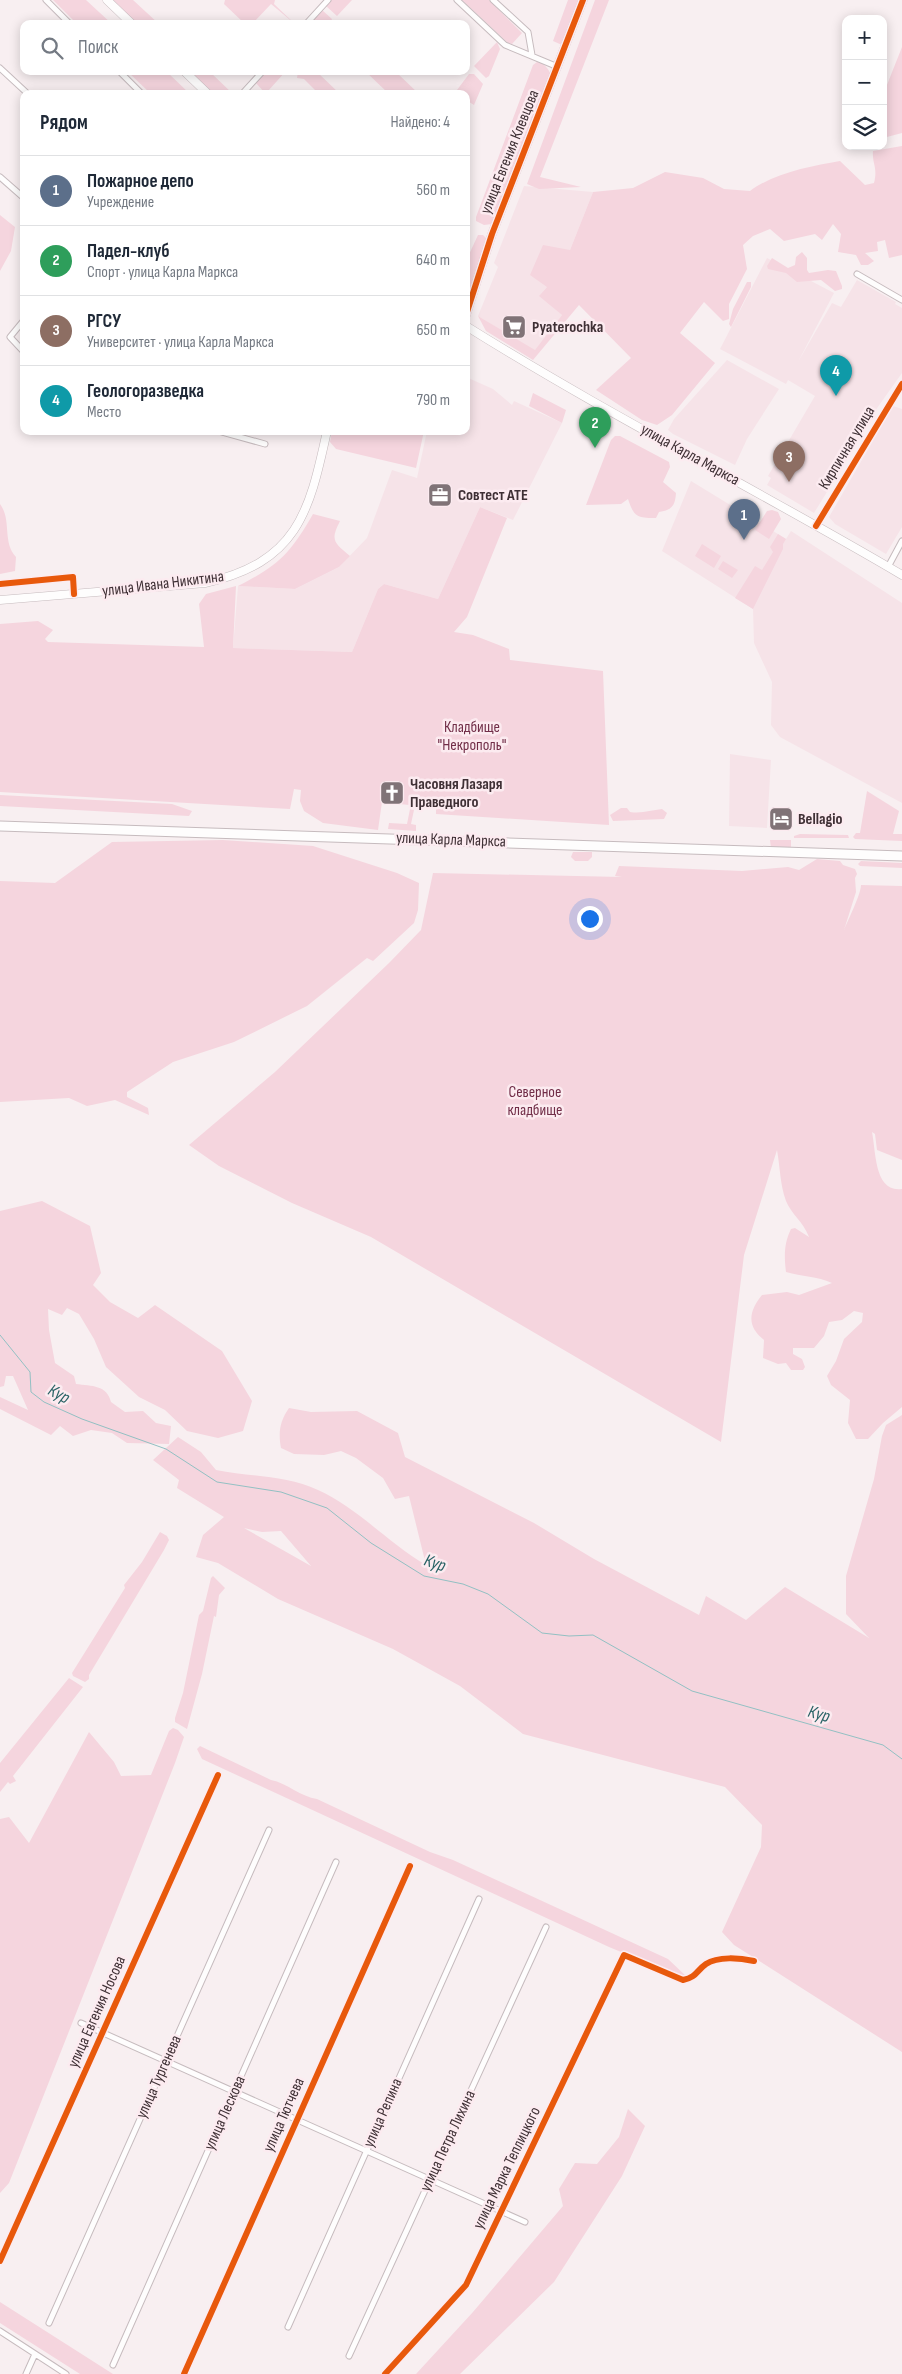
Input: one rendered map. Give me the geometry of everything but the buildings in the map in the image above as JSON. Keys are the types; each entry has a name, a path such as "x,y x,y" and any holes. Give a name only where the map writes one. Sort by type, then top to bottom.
{"main road":[{"path":"107,0 128,20"},
{"name":"улица Евгения Клевцова","path":"470,303 492,234 559,67 583,0"},
{"path":"188,75 204,90"},
{"name":"улица Карла Маркса","path":"470,329 902,575"},
{"name":"улица Ивана Никитина","path":"0,600 205,583 231,577 259,564 283,544 299,524 307,509 313,494 326,435"},
{"name":"улица Карла Маркса","path":"0,826 902,856"}],"street":[{"path":"46,0 66,20"},
{"path":"310,20 328,0"},
{"path":"457,0 505,45 559,67"},
{"path":"494,0 528,32 532,55"},
{"path":"0,68 24,90"},
{"path":"123,75 138,90"},
{"path":"245,90 259,75"},
{"path":"0,177 20,194"},
{"path":"857,274 902,300"},
{"path":"20,325 10,337 20,348"},
{"name":"Кирпичная улица","path":"816,526 902,384"},
{"path":"232,435 265,444"},
{"path":"888,567 902,541"},
{"path":"0,584 73,577 74,594"},
{"name":"улица Евгения Носова","path":"0,2261 218,1774"},
{"name":"улица Тургенева","path":"49,2323 269,1830"},
{"name":"улица Лескова","path":"113,2365 336,1862"},
{"name":"улица Тютчева","path":"184,2374 410,1866"},
{"name":"улица Репина","path":"288,2327 479,1900"},
{"name":"улица Петра Лихина","path":"349,2356 546,1927"},
{"name":"улица Марка Теплицкого","path":"385,2374 466,2285 624,1955 684,1980 695,1976 705,1964 712,1961 735,1959 754,1961"},
{"path":"81,2023 525,2222"},
{"path":"0,2331 66,2374"},
{"path":"26,2374 35,2354"}],"shaded area":[{"path":"524,186 593,192 570,250 540,295 562,315 535,351 478,316 498,267 494,263"},
{"path":"767,258 834,293 798,362 832,303 841,307 857,280 896,302 895,304 902,308 902,373 865,425 864,432 814,513 767,485 771,478 768,476 815,396 788,380 786,384 720,349"},
{"path":"727,360 779,389 747,439 735,465 668,430 674,419"},
{"path":"470,379 493,389 512,405 514,401 562,423 513,520 480,507 438,599 384,584 378,589 352,652 233,648 238,586 295,589 339,567 367,538 392,470 417,478 426,435 470,435"},
{"path":"893,406 902,409 902,527 886,554 835,524 829,517"},
{"path":"691,481 786,539 791,531 902,603 902,803 780,737 771,725 772,682 754,643 753,609 662,551"},
{"path":"730,754 771,760 767,828 729,826"}],"green space":[{"path":"53,0 86,0 108,20 73,20"},
{"path":"112,0 133,0 155,20 133,20"},
{"path":"225,0 275,0 274,4 291,20 271,4 256,20 241,20 224,4"},
{"path":"331,0 352,0 337,16 326,6"},
{"path":"462,0 489,0 522,33 512,44 508,43"},
{"path":"568,0 579,0 562,45 553,41"},
{"path":"595,0 609,0 540,177 581,187 539,189 527,184"},
{"path":"322,10 332,19 332,20 312,20"},
{"path":"497,42 500,49 489,76 486,78 474,66"},
{"path":"902,47 902,133 887,137 887,105 887,85"},
{"path":"537,62 546,66 551,75 492,224 484,225 476,221 476,217 533,65"},
{"path":"470,74 474,74 483,84 474,105 470,102 470,90 457,90"},
{"path":"131,75 170,75 186,90 147,90"},
{"path":"193,75 213,75 229,90 209,90"},
{"path":"263,75 282,75 269,90 262,90 256,83"},
{"path":"297,75 320,75 336,90 315,90 304,79 297,78"},
{"path":"369,75 399,75 415,90 385,90"},
{"path":"902,146 902,255 889,258 885,240 877,242 878,251 865,253 874,261 868,265 861,265 856,255 838,252 841,234 833,224 822,240 815,234 784,241 770,229 753,236 743,245 747,269 729,304 729,319 723,321 704,302 680,333 715,363 672,415 657,425 642,420 596,390 631,358 579,305 533,360 486,331 478,316 535,350 562,315 539,296 547,287 530,275 543,245 570,250 593,192 633,188 665,172 703,178 724,189 750,191 781,175 840,161 865,185 874,183 873,151"},
{"path":"0,215 15,227 11,251 0,271"},
{"path":"478,235 483,235 487,239 470,288 470,252"},
{"path":"802,252 807,258 807,270 809,273 828,270 836,271 842,289 835,291 821,280 797,282 786,273 768,269 767,266 772,258 788,268 795,265 796,257"},
{"path":"747,282 751,282 751,287 731,327 729,324 733,309"},
{"path":"533,393 566,410 562,423 529,406"},
{"path":"331,435 423,435 416,468 336,449 330,442"},
{"path":"615,436 620,436 669,462 670,467 663,482 676,493 675,501 670,509 659,512 656,518 644,518 634,513 628,499 621,504 586,505 611,440"},
{"path":"0,504 6,517 9,545 16,557 15,571 0,574"},
{"name":"Кладбище \"Некрополь\"","path":"480,507 507,518 467,617 454,632 473,635 509,649 510,660 603,671 609,825 436,814 436,808 382,802 378,830 323,823 304,811 300,801 301,790 294,789 290,809 0,792 0,624 38,621 53,630 45,639 48,642 204,647 199,604 206,594 236,586 233,648 352,652 378,589 384,584 438,599"},
{"path":"767,511 778,512 781,519 769,539 755,530"},
{"path":"313,514 340,521 335,533 335,541 350,556 339,567 295,589 238,586 274,565 290,549"},
{"path":"778,534 786,539 783,549 753,609 735,598 755,566 762,570 773,552 770,547"},
{"path":"702,544 721,556 714,568 695,556"},
{"path":"723,561 738,570 732,578 718,569"},
{"path":"867,791 899,811 893,834 902,834 902,841 855,839 853,837 856,833 860,833"},
{"path":"0,795 172,804 192,811 189,816 0,806"},
{"path":"621,808 627,808 630,812 662,809 667,813 664,819 613,821 610,815"},
{"path":"410,809 414,810 411,824 416,825 416,831 388,829 389,823 407,824"},
{"path":"800,834 848,835 849,838 794,838 794,836"},
{"path":"223,840 313,846 397,873 419,883 418,910 414,923 373,961 367,958 307,1006 234,1042 173,1062 127,1092 127,1097 148,1108 149,1115 115,1100 87,1106 69,1098 0,1102 0,881 55,883 112,842"},
{"path":"770,840 791,840 791,849 771,848"},
{"path":"573,852 592,852 592,857 588,861 575,861 571,857"},
{"name":"Северное кладбище","path":"817,859 840,861 843,865 855,869 857,874 855,878 856,892 844,930 857,901 861,885 902,886 902,1160 877,1150 875,1134 872,1132 881,1178 893,1188 902,1189 902,1407 868,1439 856,1439 848,1423 850,1400 831,1385 827,1376 836,1361 844,1339 862,1322 863,1313 854,1311 842,1320 829,1322 824,1336 814,1348 793,1348 793,1354 802,1359 805,1367 803,1370 791,1370 786,1363 778,1364 763,1358 764,1340 758,1335 752,1324 751,1318 754,1307 762,1295 787,1292 799,1295 832,1283 786,1272 785,1250 791,1229 795,1228 809,1237 804,1226 786,1201 781,1182 777,1150 744,1255 721,1442 371,1237 292,1203 219,1166 189,1145 275,1072 421,930 433,873 622,877 615,876 619,866 742,871 788,867 799,870"},
{"path":"861,861 902,863 902,868 860,866 858,864"},
{"path":"42,1201 90,1226 101,1273 93,1285 110,1302 138,1318 155,1305 222,1351 252,1401 243,1431 218,1438 187,1431 165,1410 139,1397 106,1367 94,1339 79,1314 67,1308 62,1315 48,1309 49,1330 55,1363 74,1376 76,1384 102,1389 109,1396 111,1402 125,1412 143,1411 156,1423 171,1426 169,1444 127,1443 112,1433 91,1430 73,1436 60,1426 51,1435 0,1409 0,1397 28,1410 13,1376 6,1376 4,1386 0,1387 0,1211"},
{"path":"289,1408 311,1412 357,1411 398,1433 405,1457 534,1523 594,1559 699,1615 706,1596 746,1620 785,1587 869,1638 846,1614 846,1576 874,1479 882,1436 886,1425 902,1415 902,2052 734,1945 722,1932 761,1847 762,1825 725,1787 523,1734 460,1686 393,1649 278,1599 218,1563 196,1557 203,1535 224,1517 177,1488 179,1480 153,1460 178,1437 201,1452 216,1470 268,1477 306,1485 333,1497 426,1565 409,1496 395,1499 383,1478 356,1458 341,1451 324,1455 294,1454 281,1448 280,1427","holes":["244,1528 262,1532 281,1531 311,1566"]},
{"path":"160,1532 167,1536 169,1540 89,1675 89,1679 85,1682 73,1676 72,1673 125,1588 124,1585 142,1562"},
{"path":"213,1576 225,1588 219,1595 216,1617 214,1616 202,1674 187,1729 175,1722 175,1718 183,1693 199,1615 203,1611"},
{"path":"69,1678 83,1687 13,1776 16,1781 10,1784 8,1782 0,1792 0,1763"},
{"path":"173,1728 178,1730 184,1737 175,1763 9,2183 0,2193 0,1819 9,1817 29,1843 89,1732 114,1762 121,1776 151,1775 169,1731"},
{"path":"200,1746 305,1796 317,1799 430,1852 453,1860 668,1959 686,1976 684,1978 609,1947 202,1759 197,1749"},
{"path":"628,2109 645,2126 622,2176 554,2282 460,2374 416,2374 473,2312 563,2206 559,2189 575,2163 597,2164 619,2137"},
{"path":"0,2302 113,2374 80,2374 0,2323"}],"waterway":[{"name":"Кур","path":"0,1335 30,1372 31,1392 44,1402 82,1419 166,1449 217,1482 281,1492 327,1508 371,1543 424,1576 463,1584 488,1594 542,1633 569,1636 593,1635 692,1691 883,1745 902,1759"}],"cycle path":[{"path":"470,303 492,234 583,0"},
{"path":"816,526 902,384"},
{"path":"0,584 73,577 74,594"},
{"path":"0,2261 218,1775"},
{"path":"184,2374 410,1866"},
{"path":"385,2374 466,2285 624,1955 683,1980 694,1975 711,1961 723,1959 754,1961"}],"place":[{"name":"Pyaterochka","path":"514,327"},
{"name":"Геологоразведка","path":"836,396"},
{"name":"Падел-клуб","path":"595,448"},
{"name":"РГСУ","path":"789,482"},
{"name":"Совтест АТЕ","path":"440,495"},
{"name":"Пожарное депо","path":"744,540"},
{"name":"Часовня Лазаря Праведного","path":"392,793"},
{"name":"Bellagio","path":"781,819"}]}
